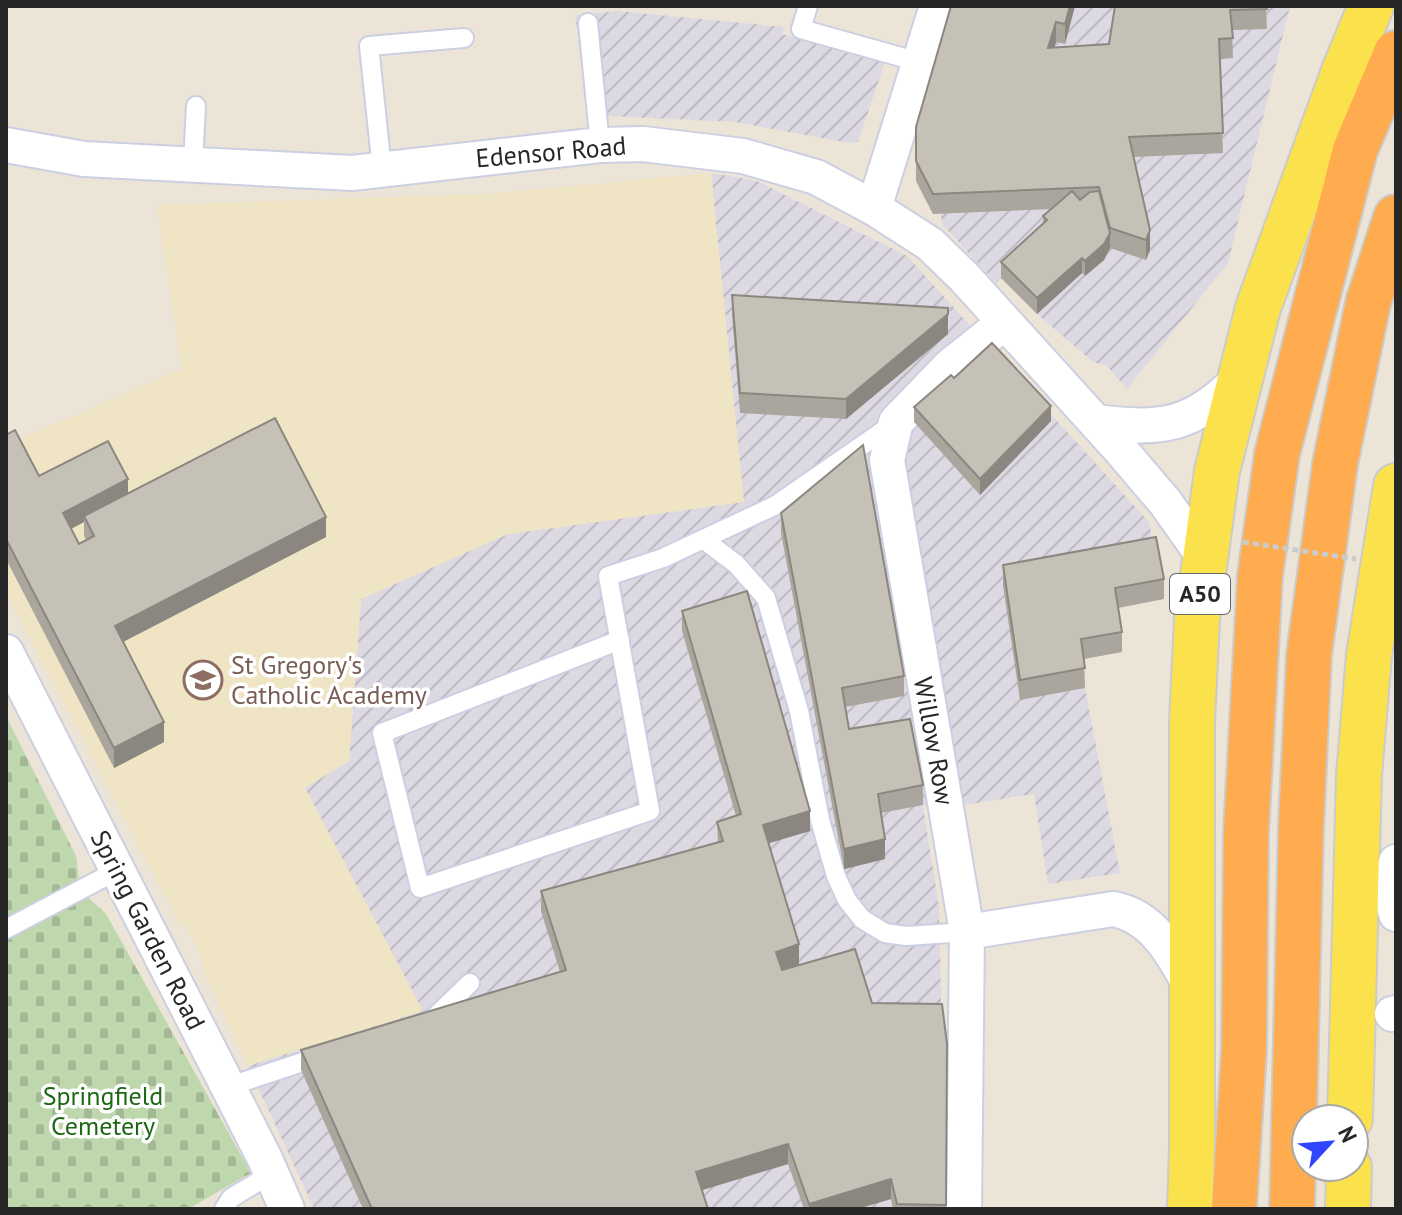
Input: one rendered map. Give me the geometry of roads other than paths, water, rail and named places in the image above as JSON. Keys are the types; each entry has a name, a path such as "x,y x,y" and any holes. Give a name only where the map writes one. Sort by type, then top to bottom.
{"highway":[{"name":"A50","path":"1234,1209 1244,1050 1246,833 1260,576 1277,454 1355,150 1396,53"},
{"path":"1292,1209 1301,826 1309,655 1341,435 1368,303 1396,217"}],"main road":[{"name":"A50","path":"1190,1209 1192,722 1197,619 1223,549 1217,471 1258,308 1371,6"},
{"path":"1350,1103 1359,775 1378,561 1396,486"},
{"path":"1348,1209 1349,1183"}],"street":[{"path":"874,208 937,6"},
{"name":"Edensor Road","path":"6,145 84,159 352,173 600,145 643,144 743,156 816,177 874,208 930,244 964,277 1165,502 1223,549"},
{"path":"896,422 950,366 1004,323"},
{"path":"1096,422 1132,426 1182,420 1205,410 1240,378"},
{"name":"Willow Row","path":"896,422 887,460 967,932 964,1209"},
{"name":"Spring Garden Road","path":"6,652 287,1209"},
{"path":"1396,862 1392,901 1396,914"},
{"path":"967,932 1113,909 1129,912 1159,936 1172,952 1191,987"}],"lane":[{"path":"808,6 801,29 919,62"},
{"path":"588,23 600,145"},
{"path":"382,169 369,46 464,38"},
{"path":"193,164 196,106"},
{"path":"620,640 382,733 420,888 650,811 620,640 608,576 663,558 776,505 896,422"},
{"path":"703,539 736,564 766,598 799,711 820,820 836,876 847,900 862,919 885,933 906,936 967,932"},
{"path":"6,929 118,870"},
{"path":"405,1028 434,1018 470,983"},
{"path":"227,1087 346,1048"},
{"path":"224,1209 231,1198 271,1174"}],"place":[{"name":"St Gregory's Catholic Academy","path":"203,680"}],"park label":[{"name":"Springfield Cemetery","path":"103,1111"}]}
